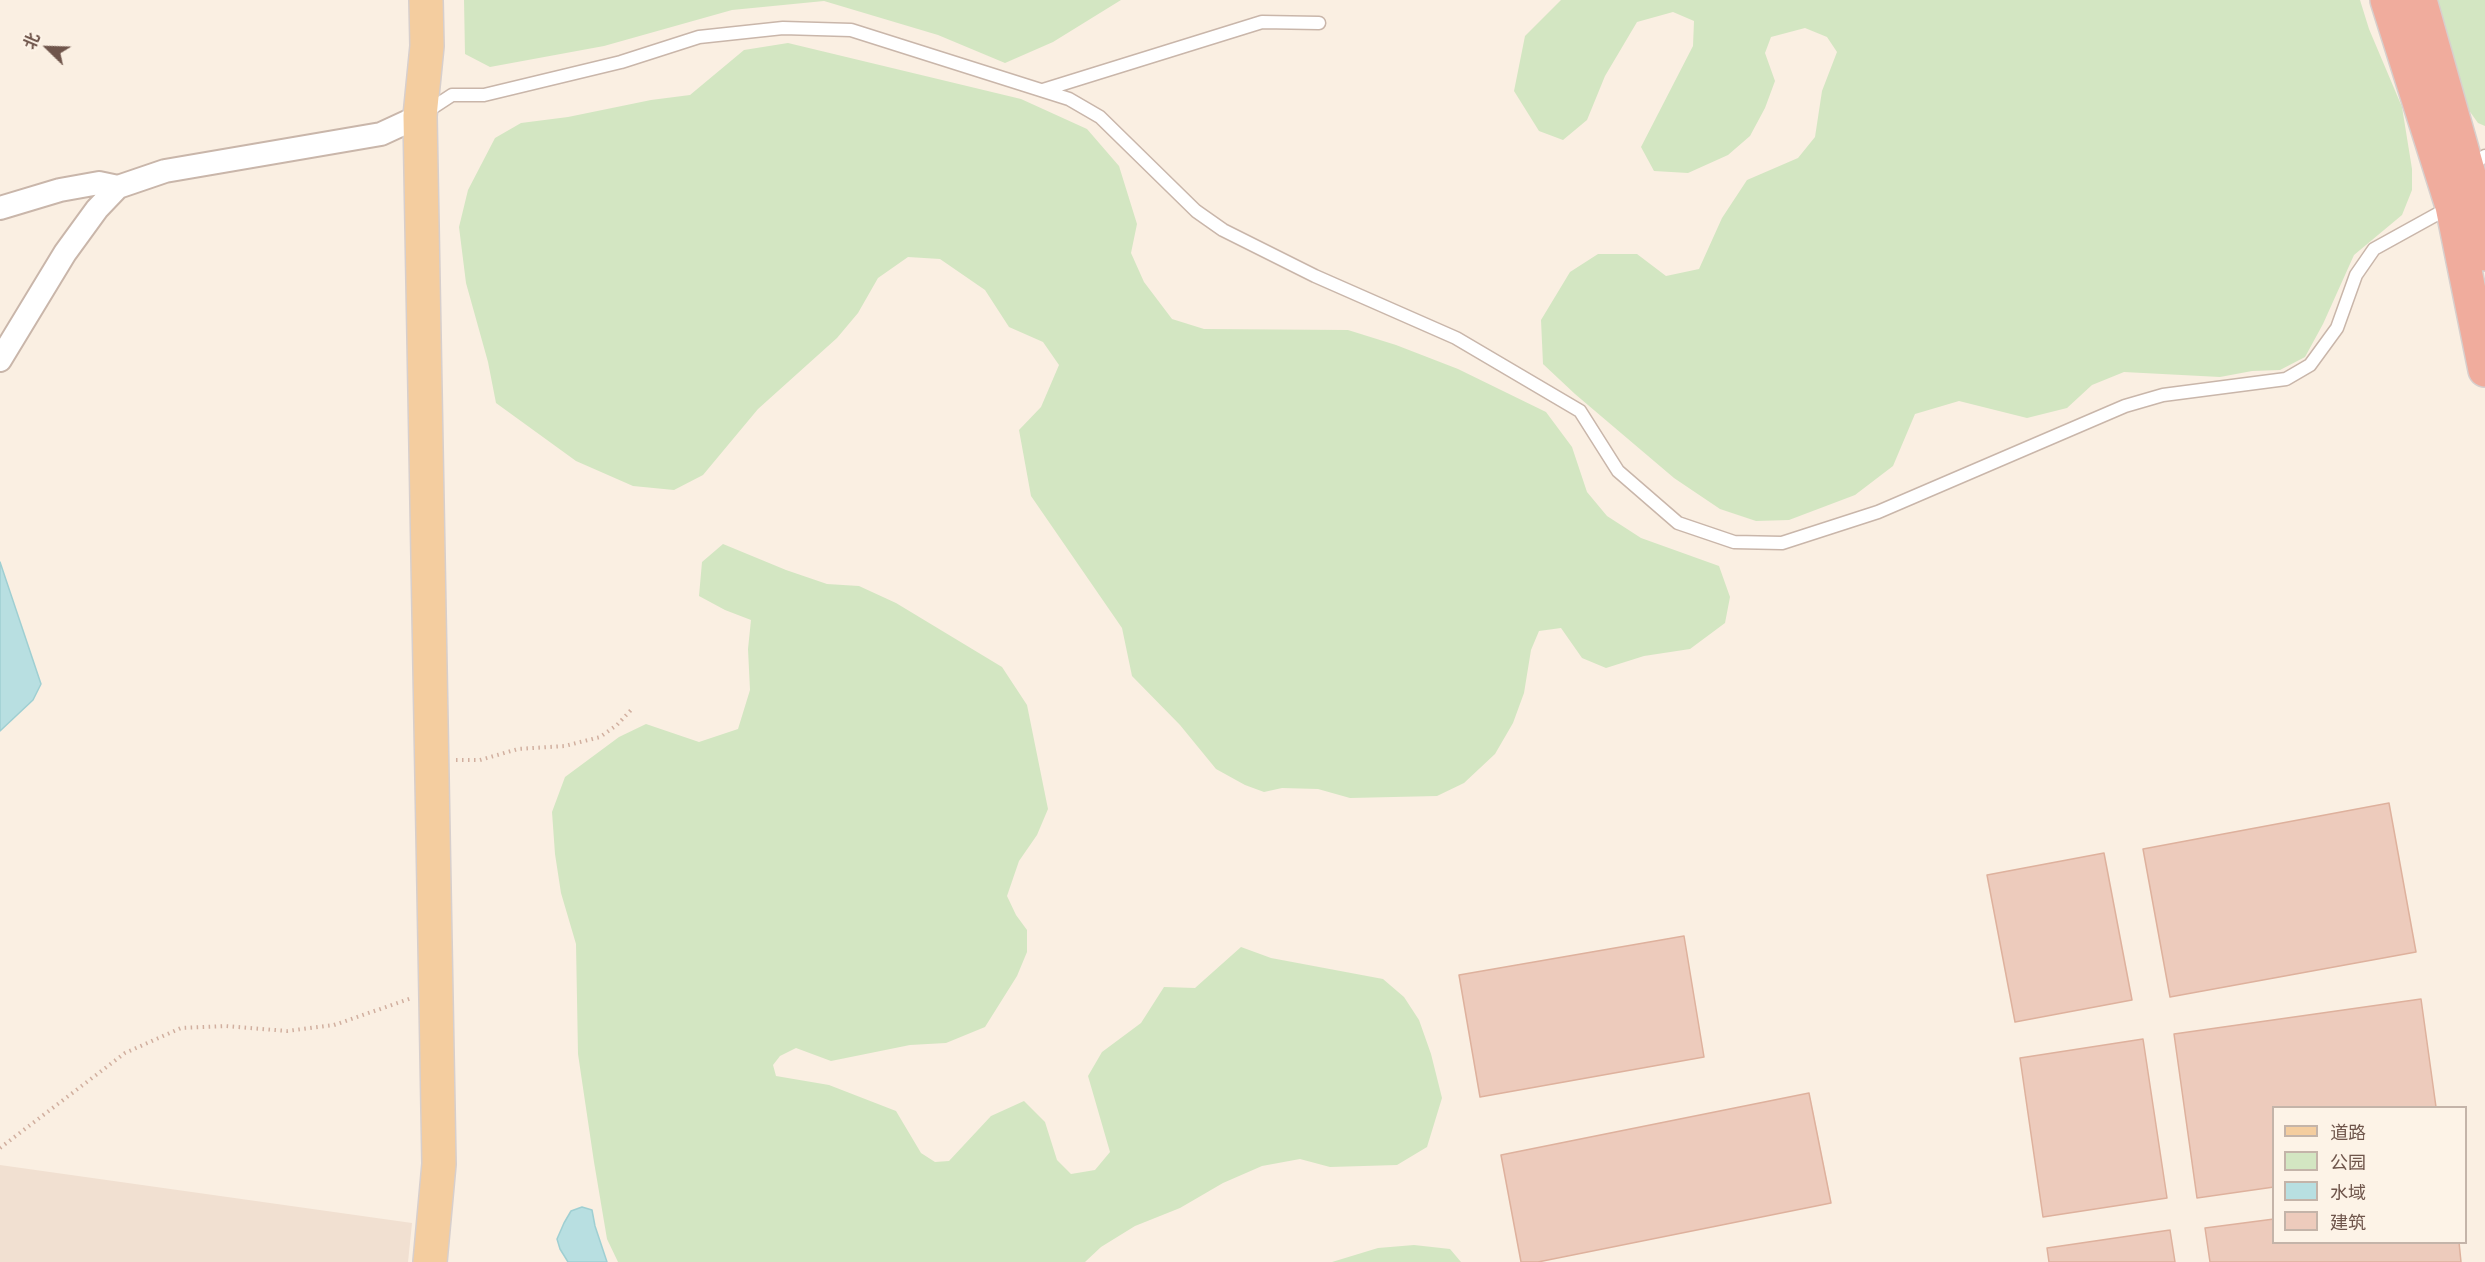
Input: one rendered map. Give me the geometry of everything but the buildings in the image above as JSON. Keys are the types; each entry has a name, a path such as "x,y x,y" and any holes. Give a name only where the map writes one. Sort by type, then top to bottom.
{"highway":[{"path":"2387,0 2469,181 2485,370"},
{"path":"2420,0 2469,181 2485,255"}],"main road":[{"path":"426,0 428,46 420,116 438,1164 430,1262"}],"street":[{"path":"0,360 65,253 97,209 118,187 165,171 381,134 420,116"},
{"path":"0,208 60,190 99,183 118,187"}],"lane":[{"path":"1043,90 1262,22 1319,23"},
{"path":"420,116 452,95 484,95 621,62 699,37 783,28 850,30 1043,90 1069,99 1100,117 1196,211 1223,230 1315,276 1456,338 1580,411 1618,471 1678,523 1734,542 1782,543 1878,512 2125,406 2163,395 2286,379 2310,365 2337,328 2356,275 2374,249 2469,181"}],"path":[{"path":"431,758 480,760 518,749 565,746 600,737 617,725 631,710"},
{"path":"0,1148 125,1053 181,1028 225,1026 287,1032 334,1025 435,990"}],"shaded area":[{"path":"0,1165 412,1223 408,1262 0,1262"}],"green space":[{"path":"464,0 1121,0 1053,42 1005,63 938,35 824,1 732,10 604,46 490,67 465,54"},
{"path":"1561,0 2360,0 2369,29 2402,107 2412,169 2412,190 2402,215 2354,255 2323,324 2305,357 2280,370 2252,371 2220,377 2124,372 2092,385 2067,408 2027,418 1959,401 1915,414 1893,466 1855,495 1789,520 1756,521 1720,509 1674,478 1575,394 1543,364 1541,320 1570,272 1598,254 1637,254 1666,276 1699,269 1722,218 1747,180 1798,158 1815,137 1822,91 1837,52 1827,37 1805,28 1771,37 1765,53 1775,81 1765,108 1750,136 1728,155 1688,173 1654,171 1641,147 1693,46 1694,21 1673,12 1637,22 1605,76 1587,120 1563,140 1539,131 1514,91 1525,36"},
{"path":"2436,0 2485,0 2485,126 2478,123 2463,102"},
{"path":"788,43 1021,99 1087,129 1119,166 1137,224 1131,253 1144,282 1172,319 1204,329 1348,330 1396,345 1458,369 1546,412 1572,447 1587,492 1607,516 1641,538 1719,566 1730,597 1725,623 1690,649 1644,656 1606,668 1582,658 1561,628 1539,631 1531,650 1524,693 1513,723 1495,754 1464,783 1437,796 1350,798 1318,789 1282,788 1264,792 1245,785 1216,769 1180,725 1132,676 1122,628 1031,496 1019,430 1041,407 1059,365 1043,342 1009,327 985,290 940,259 908,257 878,278 858,313 837,338 758,409 703,475 674,490 633,486 576,461 496,403 488,362 466,283 459,227 468,190 495,138 521,123 690,95 744,50"},
{"path":"723,544 827,584 859,586 896,603 1002,667 1027,705 1048,809 1037,835 1019,861 1007,896 1016,915 1027,930 1027,952 1017,976 985,1027 946,1043 910,1045 831,1061 796,1048 780,1056 773,1065 776,1076 829,1085 896,1111 921,1153 935,1162 949,1161 991,1116 1024,1101 1045,1122 1057,1160 1071,1174 1095,1170 1110,1152 1088,1076 1102,1052 1141,1023 1164,987 1195,988 1241,947 1271,958 1383,979 1404,997 1419,1020 1431,1054 1442,1098 1427,1147 1397,1165 1330,1167 1300,1159 1262,1166 1223,1183 1180,1208 1135,1226 1101,1247 1085,1262 618,1262 607,1239 578,1054 576,944 561,893 552,812 565,777 619,737 646,724 699,742 738,729 750,690 748,649 751,620 725,610 699,596 702,562"},
{"path":"1414,1245 1450,1249 1461,1262 1332,1262 1378,1248"}],"water":[{"path":"0,562 41,684 33,700 0,731"},
{"path":"582,1207 592,1210 607,1262 568,1262 560,1249 557,1239 564,1223 571,1211"}]}
